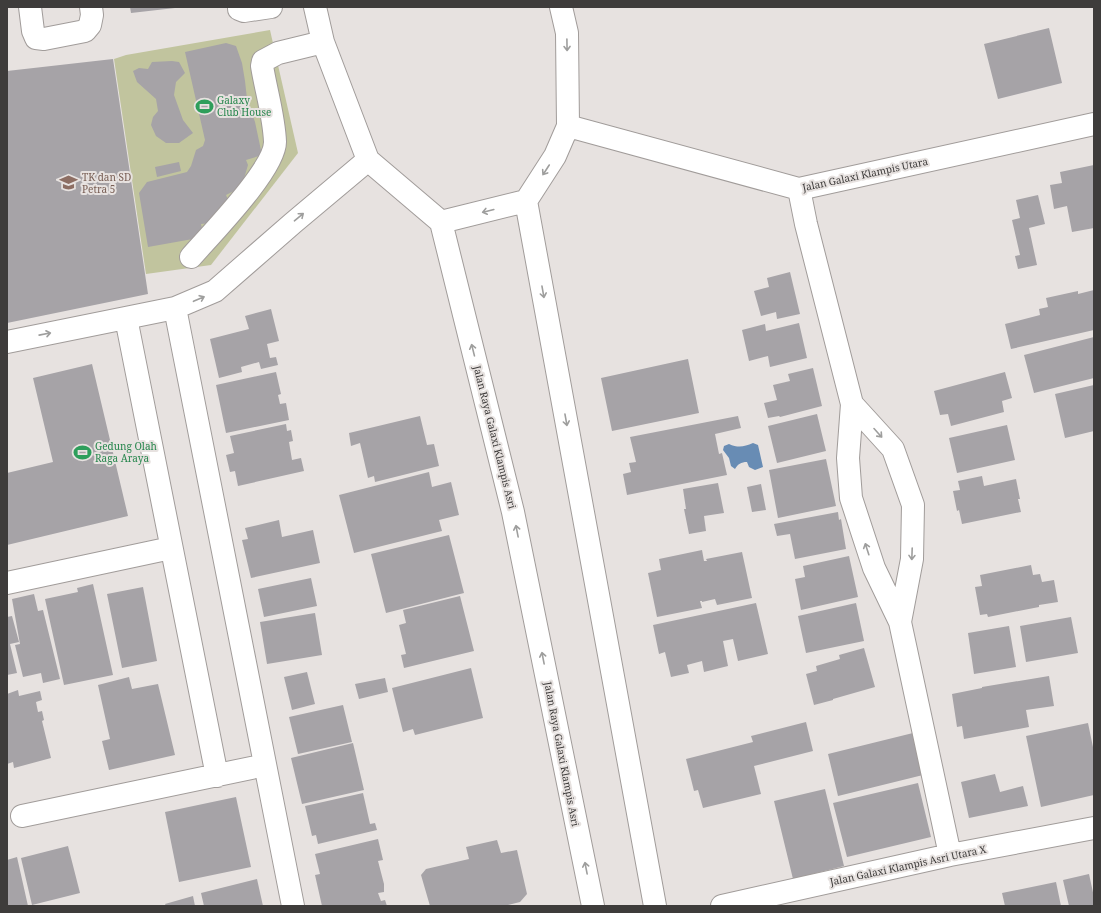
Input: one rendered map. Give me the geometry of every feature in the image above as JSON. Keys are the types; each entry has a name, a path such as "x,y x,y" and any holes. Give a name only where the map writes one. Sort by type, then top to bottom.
{"street":[{"path":"30,7 33,30 36,38 44,39 85,31 90,25 92,15 91,7"},
{"path":"239,7 239,9 244,11 271,7"},
{"path":"314,7 323,42 368,160 441,222 526,201"},
{"path":"561,7 567,33 568,126 555,156 526,201 655,906"},
{"path":"192,257 242,199 268,162 275,143 270,105 262,66 263,61 278,53 323,42"},
{"name":"Jalan Galaxi Klampis Utara","path":"568,126 799,189 1094,124"},
{"path":"7,342 175,308 203,297 219,288 368,160"},
{"path":"799,189 806,224 852,404 848,458 851,498 874,568 900,622 950,855"},
{"name":"Jalan Raya Galaxi Klampis Asri","path":"441,222 513,512 593,906"},
{"path":"175,308 293,906"},
{"path":"126,318 217,776"},
{"path":"852,404 893,449 913,505 912,559 900,622"},
{"path":"7,583 171,548"},
{"path":"22,816 265,765"},
{"name":"Jalan Galaxi Klampis Asri Utara X","path":"722,906 950,855 1094,828"}],"green space":[{"name":"Galaxy Club House","path":"270,30 298,153 211,265 146,274 114,59 126,55"}],"water":[{"path":"753,443 758,445 763,467 755,470 749,467 747,462 743,462 735,469 731,466 729,458 723,450 724,446 729,444 741,446"}],"building":[{"path":"130,7 175,7 175,8 131,13"},
{"path":"1049,28 1062,83 998,99 984,44"},
{"path":"226,43 236,46 242,63 247,99 255,122 262,155 246,160 248,165 243,182 234,191 226,195 232,209 210,223 201,224 204,237 148,247 139,193 147,182 187,172 191,166 196,150 203,146 205,140 185,52"},
{"name":"TK dan SD Petra 5","path":"113,59 148,294 7,323 7,71"},
{"path":"152,62 179,62 185,73 176,82 174,95 183,120 193,133 179,143 166,143 156,136 151,125 153,117 158,111 156,99 137,82 133,71 139,68 148,69"},
{"path":"179,162 181,171 157,177 155,167"},
{"path":"1094,165 1094,228 1072,232 1067,206 1054,209 1050,185 1062,183 1060,172"},
{"path":"1038,195 1045,224 1029,228 1037,265 1018,269 1015,256 1020,255 1012,220 1020,218 1016,200"},
{"path":"790,272 800,314 777,319 776,312 761,316 754,291 769,287 767,278"},
{"path":"1094,290 1094,330 1011,349 1005,324 1040,315 1039,309 1048,307 1046,298 1078,291 1078,294"},
{"path":"271,309 279,341 267,344 270,358 276,357 278,365 261,369 259,362 241,367 242,372 219,378 210,339 249,329 245,316"},
{"path":"799,323 807,358 770,367 768,356 749,361 742,330 765,324 766,331"},
{"path":"1094,337 1094,378 1034,393 1024,355"},
{"path":"688,359 699,413 612,431 601,378"},
{"name":"Gedung Olah Raga Araya","path":"92,364 128,516 7,545 7,473 53,462 33,378"},
{"path":"813,368 822,406 780,417 768,418 764,403 777,400 773,385 790,381 788,374"},
{"path":"276,372 281,394 278,395 280,404 286,403 289,420 226,433 216,385"},
{"path":"1005,372 1012,398 1002,401 1004,412 951,426 948,414 940,415 934,391"},
{"path":"1094,385 1094,431 1065,438 1055,394"},
{"path":"817,414 826,451 777,463 768,426"},
{"path":"420,416 427,445 434,444 439,466 375,482 374,476 368,478 360,443 351,446 349,433"},
{"path":"738,416 741,428 715,434 719,454 722,453 727,475 627,495 623,474 631,472 629,463 636,462 630,437"},
{"path":"286,424 287,431 291,430 293,441 289,442 292,460 301,458 304,471 238,486 235,471 230,472 226,455 234,453 230,436"},
{"path":"1007,425 1015,460 957,473 949,438"},
{"path":"826,459 836,506 778,518 769,470"},
{"path":"429,472 432,487 451,482 459,515 439,520 442,531 354,553 339,495"},
{"path":"982,476 984,486 1016,479 1021,512 962,524 959,510 957,511 953,491 960,490 958,481"},
{"path":"718,483 724,513 704,516 706,531 689,534 684,509 686,509 683,489"},
{"path":"761,484 766,510 752,512 747,487"},
{"path":"838,512 839,520 841,519 846,549 795,559 790,534 777,536 774,524"},
{"path":"279,520 282,537 313,530 320,563 251,578 242,540 248,539 245,528"},
{"path":"449,535 464,593 386,613 371,554"},
{"path":"702,550 704,561 707,561 706,559 742,552 752,598 717,605 715,599 702,602 700,601 702,608 657,617 648,573 661,570 659,559"},
{"path":"849,556 858,597 801,610 795,579 805,577 803,566"},
{"path":"1031,565 1033,575 1040,574 1042,582 1054,580 1058,602 988,617 987,614 980,615 975,587 982,586 980,575"},
{"path":"311,578 317,606 264,617 258,589"},
{"path":"93,584 113,675 64,685 45,599 78,592 77,588"},
{"path":"143,587 157,661 122,668 107,594"},
{"path":"34,594 38,611 43,610 60,679 43,683 41,673 23,677 15,645 20,644 12,599"},
{"path":"460,596 474,651 404,668 401,655 406,654 399,625 406,623 403,610"},
{"path":"756,603 768,654 738,661 733,639 723,641 728,666 704,672 702,661 687,665 689,673 671,677 665,652 659,654 653,625"},
{"path":"856,603 864,641 806,653 798,616"},
{"path":"315,613 322,655 267,664 260,622"},
{"path":"12,616 19,642 10,644 17,673 7,675 7,617"},
{"path":"1071,617 1078,653 1026,662 1020,626"},
{"path":"1009,626 1016,667 974,674 968,633"},
{"path":"864,648 875,687 814,705 806,674 817,671 816,666 840,659 839,655"},
{"path":"471,668 483,718 415,735 413,729 403,732 392,688"},
{"path":"307,672 315,704 292,710 284,677"},
{"path":"1049,676 1054,706 1026,710 1029,727 964,739 962,726 957,727 952,694 982,687"},
{"path":"129,677 132,689 158,684 175,755 109,770 102,741 110,739 98,685"},
{"path":"385,678 388,692 359,699 355,684"},
{"path":"18,690 19,696 40,691 42,700 36,702 38,712 42,711 44,720 42,721 51,758 14,768 13,762 7,764 7,694"},
{"path":"343,705 352,742 298,754 289,717"},
{"path":"806,722 813,751 754,766 761,794 703,808 698,790 694,791 686,759 753,742 751,736"},
{"path":"1088,723 1094,752 1094,795 1041,807 1026,736"},
{"path":"913,733 923,775 838,796 828,754"},
{"path":"353,743 364,790 302,804 291,758"},
{"path":"995,774 1000,792 1023,786 1028,806 969,818 961,782"},
{"path":"918,783 931,837 847,857 833,803"},
{"path":"825,789 844,866 793,879 774,801"},
{"path":"363,793 370,824 375,823 377,830 318,844 316,835 312,836 305,806"},
{"path":"236,797 251,867 179,882 165,812"},
{"path":"378,839 383,860 378,861 384,884 384,892 378,893 381,901 385,900 387,906 322,906 315,875 320,874 315,854"},
{"path":"497,840 501,853 517,850 527,894 520,902 508,905 509,906 430,906 421,875 426,869 469,859 466,847"},
{"path":"68,846 80,893 32,905 21,858"},
{"path":"17,857 28,906 7,906 7,860"},
{"path":"1089,874 1094,897 1094,906 1069,906 1063,880"},
{"path":"257,879 263,906 204,906 201,893"},
{"path":"1056,882 1061,906 1005,906 1002,893"},
{"path":"193,896 195,906 166,906 165,904"}],"place":[{"name":"Galaxy Club House","path":"204,106"},
{"name":"TK dan SD Petra 5","path":"69,183"},
{"name":"Gedung Olah Raga Araya","path":"82,452"}]}
